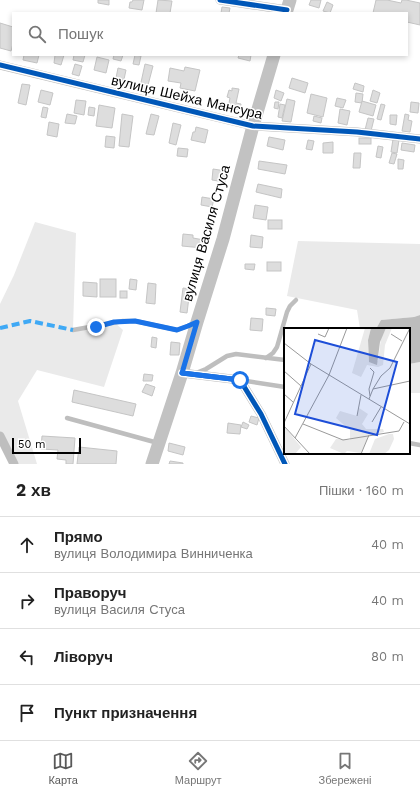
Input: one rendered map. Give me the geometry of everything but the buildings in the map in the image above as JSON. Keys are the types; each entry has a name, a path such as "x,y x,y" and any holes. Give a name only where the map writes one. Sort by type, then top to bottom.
{"main road":[{"name":"вулиця Василя Стуса","path":"152,464 187,374 197,322 223,239 253,126 274,56"}],"street":[{"path":"220,0 288,8"},
{"name":"вулиця Шейха Мансура","path":"0,65 253,126 357,132 420,138"},
{"path":"187,374 240,380 261,414 285,464"},
{"path":"0,436 14,464"}],"lane":[{"path":"266,358 273,353 287,312 296,300"},
{"path":"73,330 114,322 129,321 142,322 177,330 197,322"},
{"path":"187,374 206,369 227,356 236,354 284,360"},
{"path":"240,380 284,388"},
{"path":"67,418 159,444"},
{"path":"410,444 420,445"}],"shaded area":[{"path":"35,222 76,233 73,330 114,322 123,330 104,387 37,370 18,401 37,464 14,464 0,436 0,304 14,275"},
{"path":"298,241 420,244 420,315 414,317 381,320 377,328 360,328 357,310 287,296"},
{"path":"420,315 420,362 410,364 410,328 377,328 381,320 414,317"},
{"path":"420,362 420,393 410,393 410,364"}],"marked path":[{"path":"0,328 30,321 73,330"}],"cycle path":[{"path":"220,0 287,10"},
{"path":"0,65 253,126 357,132 420,139"},
{"path":"182,373 240,380 261,414 285,464"}],"route":[{"path":"96,327 114,322 135,321 177,330 197,322 182,373 240,380"}]}
